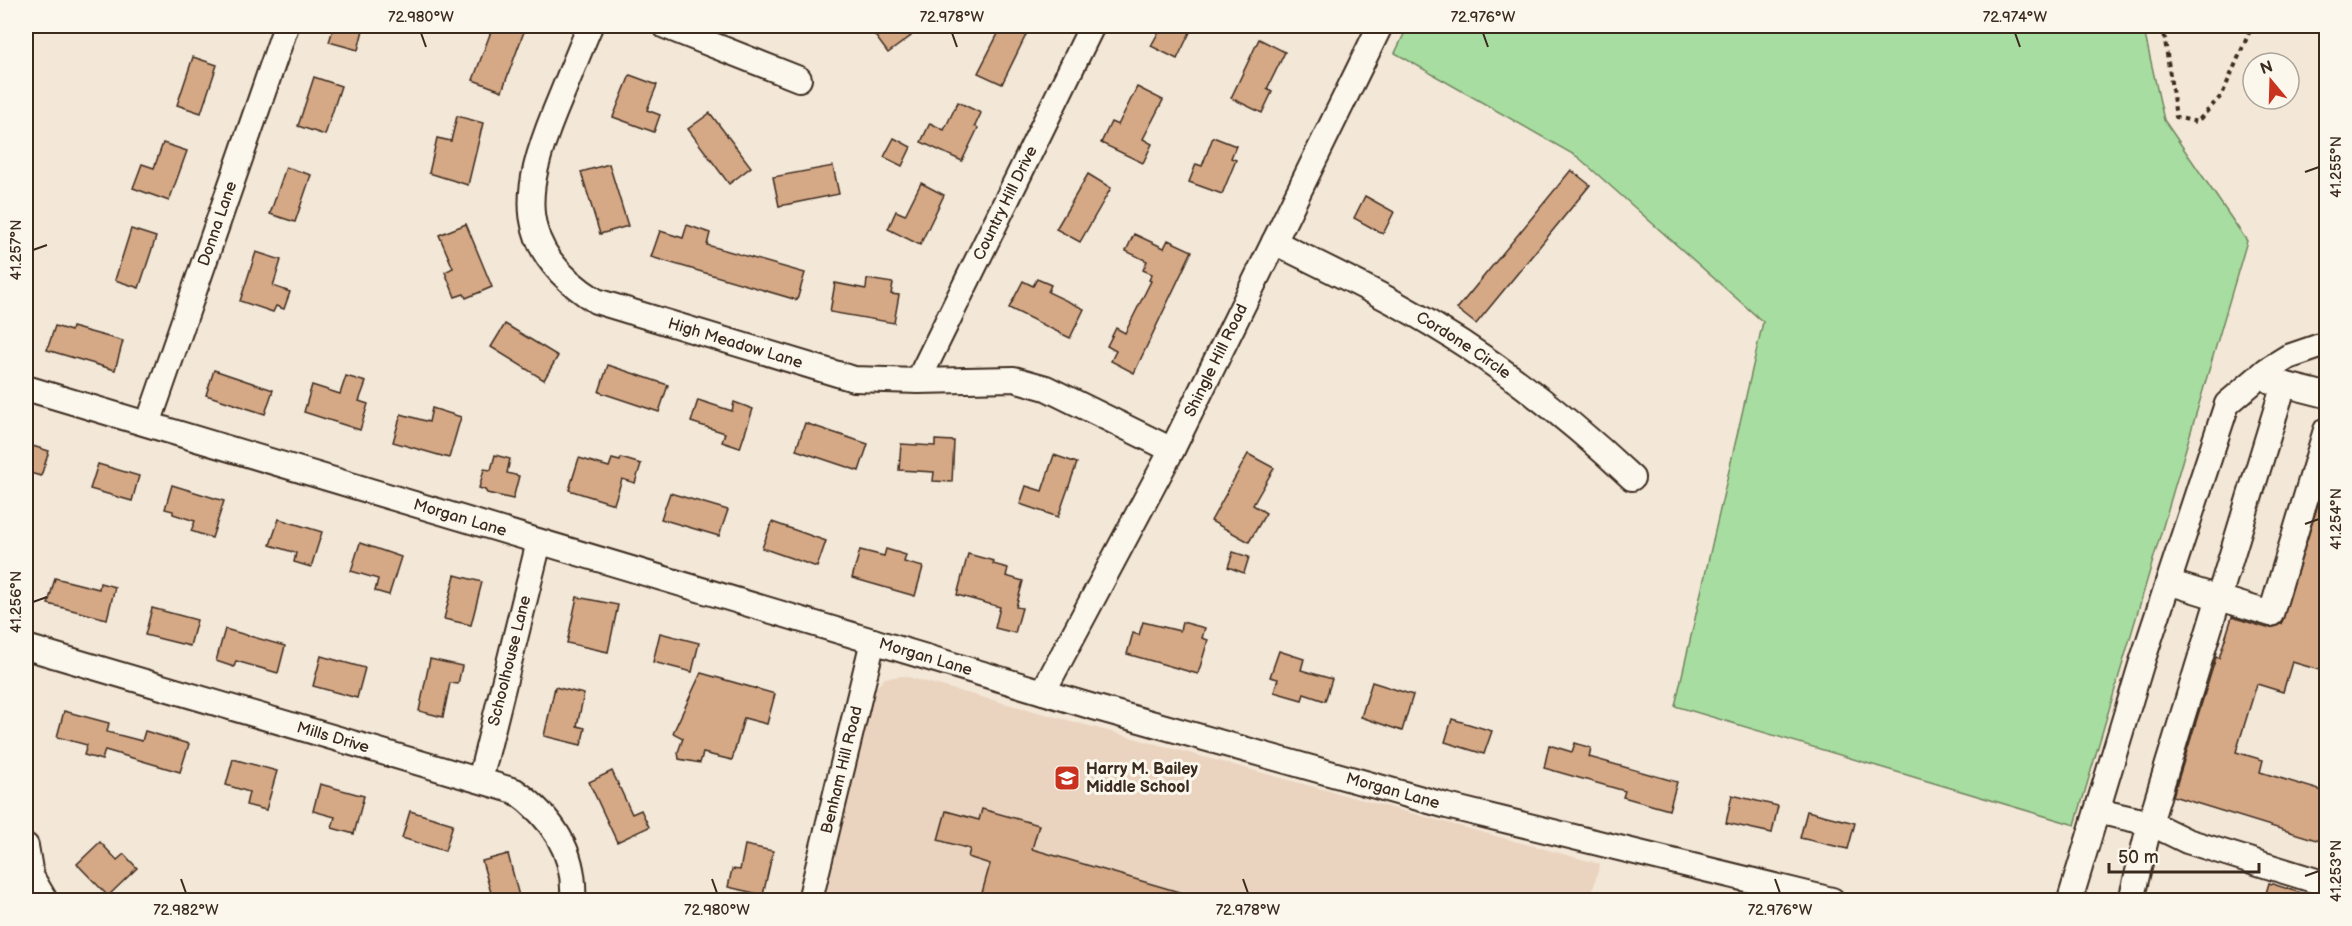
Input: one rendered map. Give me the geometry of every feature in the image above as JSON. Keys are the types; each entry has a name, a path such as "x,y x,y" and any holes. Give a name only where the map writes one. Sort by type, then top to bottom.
{"street":[{"name":"Donna Lane","path":"148,424 286,26"},
{"name":"High Meadow Lane","path":"590,26 542,144 531,186 531,210 536,233 545,254 560,274 596,301 854,379 918,381 1014,379 1046,388 1173,450"},
{"path":"665,26 799,79"},
{"name":"Country Hill Drive","path":"918,381 1092,26"},
{"name":"Shingle Hill Road","path":"1043,692 1173,450 1380,26"},
{"name":"Cordone Circle","path":"1274,242 1394,303 1500,370 1585,434 1632,478"},
{"path":"2070,900 2168,582 2227,404 2258,377 2288,357 2326,344"},
{"path":"2258,377 2326,395"},
{"path":"2131,900 2151,823 2284,384"},
{"name":"Morgan Lane","path":"26,388 1043,692 1447,806 1832,900"},
{"path":"2168,582 2271,614 2326,430"},
{"name":"Schoolhouse Lane","path":"480,780 539,542"},
{"name":"Benham Hill Road","path":"810,900 873,641"},
{"name":"Mills Drive","path":"26,647 514,791 547,818 567,851 572,870 573,900"},
{"path":"2097,810 2151,823 2187,842 2326,884"},
{"path":"26,846 31,876 45,900"}],"path":[{"path":"2163,26 2176,117 2197,122 2222,95 2252,26"}],"shaded area":[{"name":"Harry M. Bailey Middle School","path":"904,676 1600,864 1590,900 825,900 873,691 885,678"}],"green space":[{"path":"1408,26 2143,26 2164,120 2247,241 2075,825 1675,706 1763,322 1578,157 1395,53"}],"building":[{"path":"334,26 364,26 358,50 329,42"},
{"path":"493,26 516,26 525,29 502,91 473,80"},
{"path":"868,26 904,26 911,36 888,53"},
{"path":"1002,26 1026,35 1002,84 978,73"},
{"path":"1162,26 1193,26 1177,59 1151,46"},
{"path":"1259,39 1285,52 1267,89 1272,92 1262,113 1231,98"},
{"path":"193,57 217,65 201,113 177,105"},
{"path":"630,75 657,85 647,110 660,115 654,132 613,117"},
{"path":"314,77 341,86 325,135 298,126"},
{"path":"1137,87 1163,100 1143,139 1152,144 1143,163 1101,143 1111,122 1118,125"},
{"path":"958,102 981,113 975,126 978,128 962,161 921,142 930,123 944,130"},
{"path":"710,113 751,167 729,184 688,129"},
{"path":"457,116 483,123 468,185 429,173 437,138 451,141"},
{"path":"1213,137 1236,146 1231,158 1236,160 1222,194 1189,182 1196,164 1202,166"},
{"path":"894,138 911,147 902,166 884,157"},
{"path":"163,143 187,151 169,201 133,188 142,164 154,168"},
{"path":"609,164 628,226 600,234 581,172"},
{"path":"833,166 839,194 779,206 773,177"},
{"path":"286,167 311,175 295,222 270,214"},
{"path":"1571,170 1590,185 1476,324 1457,309"},
{"path":"1088,174 1111,188 1080,242 1056,229"},
{"path":"921,183 944,195 920,245 888,229 896,211 905,215"},
{"path":"1365,196 1394,212 1383,234 1354,218"},
{"path":"466,224 492,287 466,298 464,294 455,297 445,272 453,268 439,235"},
{"path":"687,225 710,233 707,245 805,273 797,300 651,257 660,231 683,238"},
{"path":"131,229 156,237 139,288 115,280"},
{"path":"1134,234 1164,248 1168,240 1192,251 1134,373 1111,361 1116,351 1107,346 1116,328 1125,333 1151,281 1149,280 1152,274 1143,270 1147,261 1126,251"},
{"path":"256,252 281,260 273,286 290,292 284,309 276,306 273,312 240,301"},
{"path":"867,279 893,283 891,294 899,295 894,323 830,312 835,283 866,289"},
{"path":"1037,279 1051,285 1048,292 1084,309 1070,338 1009,308 1023,281 1033,286"},
{"path":"505,324 558,356 544,380 491,347"},
{"path":"55,326 71,331 72,327 123,341 115,370 47,350"},
{"path":"608,365 668,385 659,412 599,392"},
{"path":"214,370 273,390 265,414 206,395"},
{"path":"346,376 366,382 359,401 368,404 360,430 304,412 312,385 340,394"},
{"path":"698,400 732,411 734,402 753,409 740,448 722,442 725,433 691,422"},
{"path":"432,408 461,417 449,458 393,442 401,414 429,422"},
{"path":"805,423 868,444 859,471 796,450"},
{"path":"935,440 954,441 952,482 933,481 934,472 899,470 901,444 935,446"},
{"path":"26,444 49,451 41,476 26,472"},
{"path":"1248,454 1274,468 1253,505 1266,513 1249,542 1211,521"},
{"path":"495,455 510,459 507,473 519,476 513,499 487,493 479,488 484,469 491,470"},
{"path":"1054,455 1077,463 1058,517 1020,504 1026,486 1042,491"},
{"path":"579,458 609,467 612,459 620,461 621,458 641,464 635,483 622,479 614,504 569,490"},
{"path":"98,464 139,476 132,501 90,489"},
{"path":"2326,478 2326,659 2323,671 2292,662 2283,692 2257,684 2236,752 2263,760 2260,772 2326,792 2326,843 2173,796 2216,657 2219,658 2232,617 2267,628 2281,624"},
{"path":"172,485 224,501 212,538 191,531 195,521 165,509"},
{"path":"670,493 728,510 719,536 661,519"},
{"path":"279,519 322,532 311,567 294,562 296,553 270,545"},
{"path":"772,522 826,541 817,567 762,548"},
{"path":"360,543 401,557 389,595 375,591 378,579 351,571"},
{"path":"886,549 906,555 904,562 923,567 915,596 852,578 860,550 884,556"},
{"path":"1233,552 1249,557 1244,573 1228,567"},
{"path":"968,554 994,561 993,564 1008,568 1006,576 1023,581 1016,607 1022,608 1015,633 995,628 1000,607 957,595"},
{"path":"455,575 482,582 471,625 444,619"},
{"path":"55,578 99,589 100,583 115,587 107,619 48,604"},
{"path":"577,597 618,605 608,652 567,643"},
{"path":"152,608 197,620 190,646 145,635"},
{"path":"1143,622 1180,631 1182,622 1205,628 1202,638 1208,640 1198,674 1127,654 1133,633 1139,635"},
{"path":"225,629 285,646 278,673 236,661 234,667 216,661"},
{"path":"660,633 699,643 692,672 653,662"},
{"path":"1279,651 1304,659 1301,670 1332,679 1325,701 1304,694 1302,700 1274,692 1278,679 1270,677"},
{"path":"321,656 365,668 357,698 313,686"},
{"path":"430,659 462,666 458,684 450,683 443,717 419,711"},
{"path":"701,673 775,694 767,724 744,718 732,760 703,753 700,763 679,759 678,752 683,738 673,733"},
{"path":"1372,682 1413,695 1402,731 1361,717"},
{"path":"555,687 584,694 577,726 585,728 581,745 544,736"},
{"path":"64,711 109,723 107,732 142,741 145,731 189,744 180,772 105,750 102,760 84,755 87,745 57,737"},
{"path":"1452,719 1492,731 1484,754 1445,742"},
{"path":"1575,743 1591,748 1589,757 1677,782 1669,810 1623,797 1625,791 1544,768 1549,745 1572,752"},
{"path":"233,759 277,771 266,810 246,805 249,792 226,785"},
{"path":"612,771 632,814 641,810 649,827 617,842 589,782"},
{"path":"320,784 364,796 354,834 332,828 335,817 313,811"},
{"path":"1732,795 1778,806 1772,833 1726,823"},
{"path":"982,809 1039,825 1032,849 1193,896 1192,900 980,900 990,864 968,857 970,849 938,840 946,811 979,820"},
{"path":"410,811 453,824 445,851 402,838"},
{"path":"1807,811 1855,823 1848,849 1800,838"},
{"path":"100,842 117,860 124,854 137,868 108,896 77,864"},
{"path":"745,845 773,851 763,895 728,887 732,869 740,870"},
{"path":"508,854 520,900 493,900 482,861"},
{"path":"2269,883 2314,897 2313,900 2264,900"}],"place":[{"name":"Harry M. Bailey Middle School","path":"1067,778"}]}
